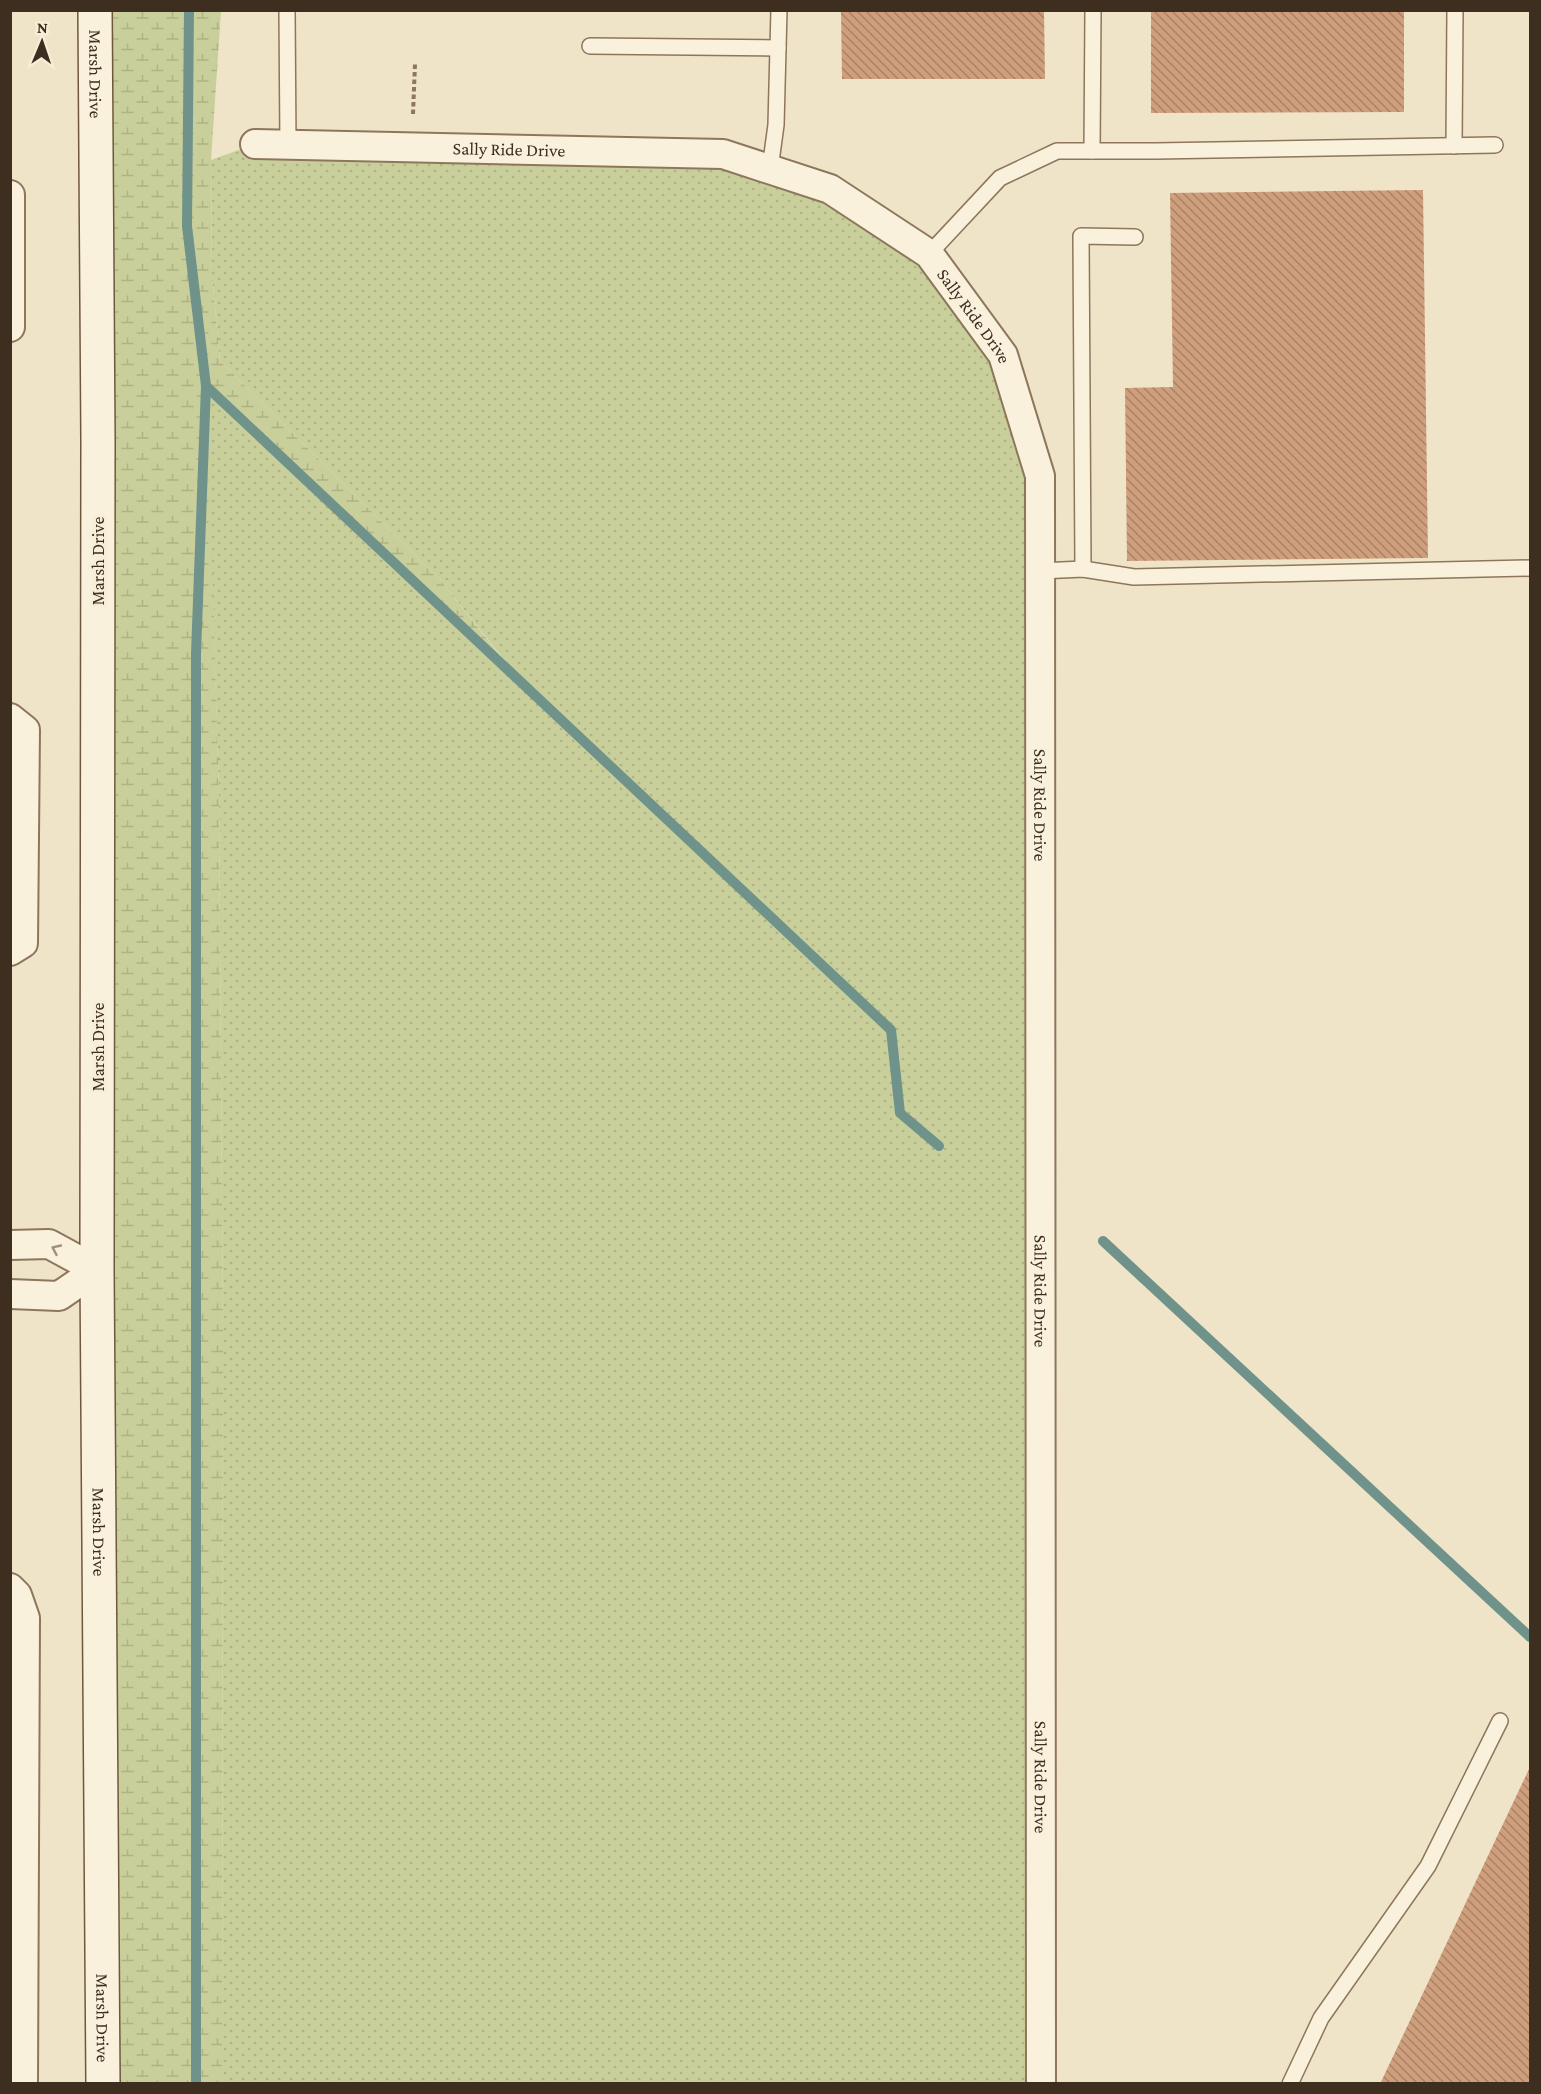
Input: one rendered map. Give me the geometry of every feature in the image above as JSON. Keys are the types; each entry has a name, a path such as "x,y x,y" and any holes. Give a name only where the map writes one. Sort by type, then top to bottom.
{"street":[{"name":"Marsh Drive","path":"95,10 98,440 98,1270 103,2084"},
{"name":"Sally Ride Drive","path":"255,144 723,154 830,189 929,254 1003,354 1040,476 1041,2084"},
{"path":"10,195 10,327"},
{"path":"10,718 25,730 23,943 10,951"},
{"path":"10,1245 49,1244 98,1270 59,1296 10,1294"},
{"path":"10,1588 17,1594 25,1618 17,1867 23,2084"}],"lane":[{"path":"287,10 288,145"},
{"path":"770,169 776,125 779,10"},
{"path":"1092,151 1093,10"},
{"path":"1454,146 1455,10"},
{"path":"590,46 778,48"},
{"path":"929,254 1000,178 1057,151 1495,145"},
{"path":"1083,569 1081,236 1136,237"},
{"path":"1040,571 1083,569 1134,577 1530,568"},
{"path":"1290,2084 1321,2018 1428,1866 1500,1720"}],"path":[{"path":"412,148 415,64"}],"green space":[{"path":"96,11 221,11 211,160 212,274 220,361 441,581 521,682 207,387 219,793 223,1339 222,2083 105,2083"},
{"path":"255,144 723,154 830,189 929,254 1003,355 1040,476 1041,2083 222,2083 223,1339 219,793 206,386 518,677 441,581 220,361 212,274 211,160"}],"building":[{"path":"841,10 1044,10 1045,79 842,79"},
{"path":"1151,10 1404,10 1404,112 1151,113"},
{"path":"1423,190 1428,558 1127,561 1125,388 1173,387 1170,193"},
{"path":"1530,1767 1530,2084 1380,2084"}],"waterway":[{"path":"189,10 187,226 206,386 196,654 196,2084"},
{"path":"206,386 891,1030 900,1113 939,1146"},
{"path":"1103,1241 1530,1637"}]}
